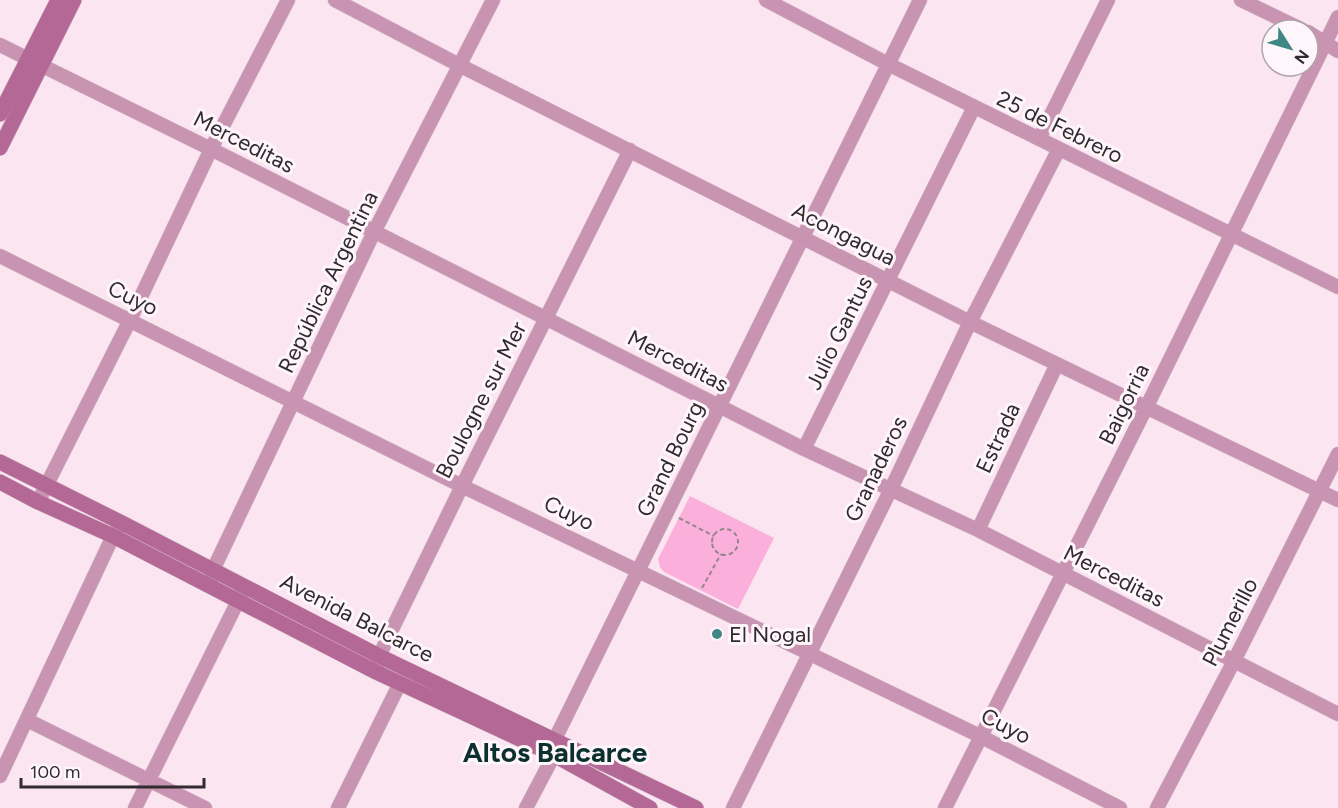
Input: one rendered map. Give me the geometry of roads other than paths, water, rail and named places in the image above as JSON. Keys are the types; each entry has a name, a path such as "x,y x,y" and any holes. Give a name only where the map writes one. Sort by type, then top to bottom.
{"main road":[{"path":"0,148 57,0"},
{"path":"0,114 74,0"},
{"name":"Avenida Balcarce","path":"0,462 213,570 242,593 376,672 554,755 650,808"},
{"name":"Avenida Balcarce","path":"0,482 210,586 242,593 380,656 696,808"}],"street":[{"path":"38,502 130,320 211,149 288,0"},
{"name":"Acongagua","path":"335,0 459,65 970,321 1338,500"},
{"name":"República Argentina","path":"210,586 213,570 374,232 493,0"},
{"name":"25 de Febrero","path":"766,0 1059,150 1338,287"},
{"name":"Grand Bourg","path":"526,808 554,755 555,739 920,0"},
{"path":"1039,139 1108,0"},
{"path":"1241,0 1278,18"},
{"name":"Baigorria","path":"945,808 1147,406 1338,17"},
{"path":"1320,39 1338,51"},
{"name":"Merceditas","path":"0,45 546,317 804,449 978,530 1338,714"},
{"name":"Julio Gantus","path":"804,449 974,107"},
{"name":"Boulogne sur Mer","path":"376,672 380,656 462,486 630,150"},
{"name":"Granaderos","path":"733,808 891,489 970,321 1059,150"},
{"name":"Cuyo","path":"0,256 462,486 980,736 1120,808"},
{"name":"Estrada","path":"978,530 1057,364"},
{"name":"Plumerillo","path":"1157,808 1234,662 1338,454"},
{"path":"0,776 113,536 122,523"},
{"path":"135,808 242,593"},
{"path":"338,808 400,683"},
{"path":"27,720 205,808"}],"place":[{"name":"El Nogal","path":"717,634"}],"district":[{"name":"Altos Balcarce","path":"555,752"}]}
